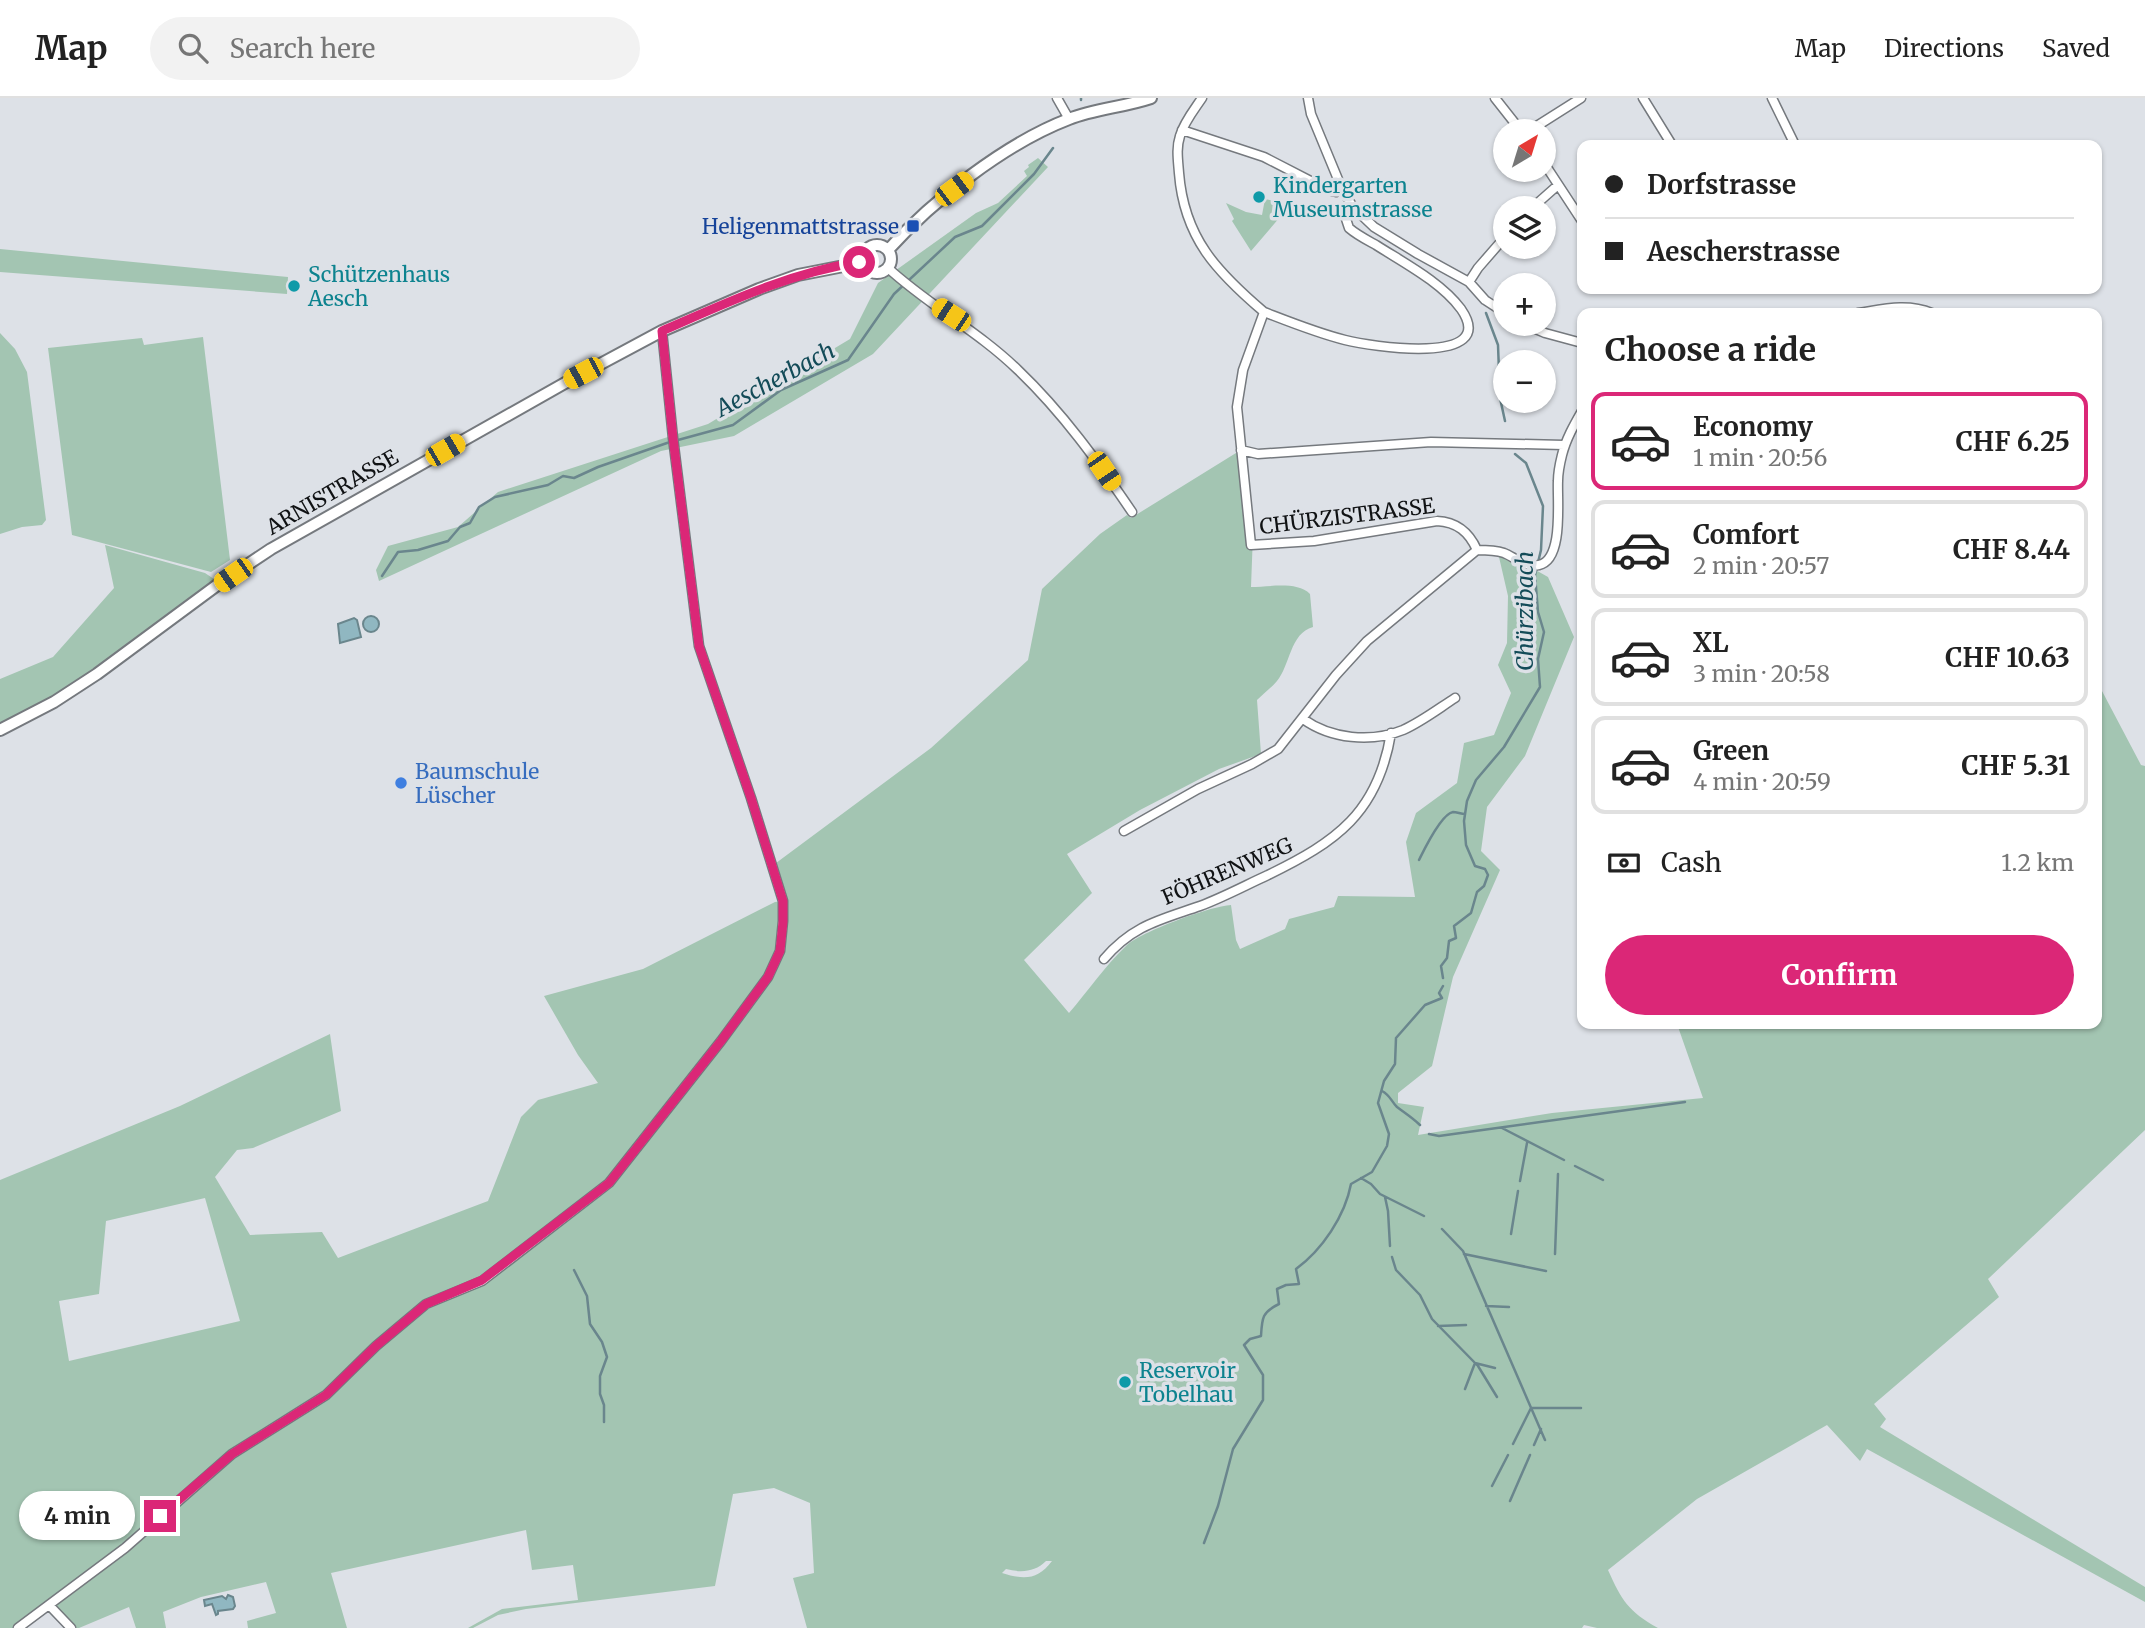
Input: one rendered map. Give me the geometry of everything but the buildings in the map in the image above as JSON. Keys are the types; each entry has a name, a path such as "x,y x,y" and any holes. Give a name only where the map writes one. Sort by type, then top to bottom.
{"street":[{"path":"1057,98 1069,119"},
{"path":"888,250 945,197 1017,145 1069,119 1151,98"},
{"path":"1202,98 1182,130 1178,151 1180,188 1184,209 1198,242 1235,287 1264,312 1348,341 1396,349 1458,345 1464,340 1468,328 1459,307 1449,295 1423,276 1353,232 1346,219 1353,207"},
{"path":"1308,98 1311,114 1342,189 1353,207 1374,227 1469,282 1493,305"},
{"path":"1495,98 1512,119"},
{"path":"1549,119 1581,98"},
{"path":"1643,98 1669,140"},
{"path":"1772,98 1793,140"},
{"path":"1182,130 1264,157 1328,190 1342,189"},
{"path":"1556,182 1577,214"},
{"path":"1546,196 1558,185"},
{"path":"880,245 888,250 891,257 888,268 880,272 872,271 864,262 865,253 871,246 880,245"},
{"path":"1469,282 1493,251"},
{"name":"ARNISTRASSE","path":"0,730 54,702 97,674 220,583 271,549 512,412 662,331 760,289 798,275 864,262"},
{"path":"888,268 1018,369 1090,450 1132,512"},
{"path":"1896,308 1916,308"},
{"path":"1264,312 1243,370 1237,407 1241,450 1258,454 1431,442 1564,445"},
{"path":"18,1628 125,1548 232,1454 326,1395 376,1346 426,1304 482,1280 609,1183 768,977 780,951 783,901 699,646 662,331"},
{"path":"1556,336 1577,342"},
{"path":"1124,831 1198,789 1278,749 1336,675 1367,641 1477,550 1498,552 1537,565 1550,558 1558,531 1558,480 1564,445 1577,420"},
{"name":"CHÜRZISTRASSE","path":"1241,450 1251,545 1314,541 1437,521 1449,522 1463,529 1471,536 1477,550"},
{"path":"1303,719 1318,729 1371,737 1391,733 1416,723 1454,698"},
{"name":"FÖHRENWEG","path":"1104,958 1117,943 1149,924 1229,894 1306,857 1330,841 1349,824 1381,776 1391,733"},
{"path":"49,1605 71,1628"}],"green space":[{"path":"1038,158 1048,167 873,354 734,436 661,451 379,581 376,570 388,546 458,527 498,492 708,424 850,339 878,283 976,213 998,203 1027,176 1024,171"},
{"path":"1265,199 1284,203 1286,210 1251,251 1232,221 1234,219 1226,203 1246,212 1262,215"},
{"path":"0,249 288,277 287,294 0,272"},
{"path":"0,333 15,349 27,372 46,520 42,525 22,527 0,534"},
{"path":"203,337 230,560 211,572 72,535 48,348 142,338 144,345"},
{"path":"1236,453 1245,458 1253,534 1251,587 1282,586 1304,590 1310,594 1313,627 1300,636 1275,684 1257,700 1261,754 1219,769 1140,810 1067,854 1092,893 1024,960 1069,1013 1126,946 1160,927 1193,915 1231,905 1236,940 1240,949 1285,929 1289,919 1334,907 1338,896 1415,897 1406,842 1416,813 1457,783 1464,743 1494,735 1511,693 1498,665 1507,643 1508,596 1499,557 1518,560 1548,577 1574,637 1525,756 1487,807 1481,851 1500,870 1453,977 1432,1066 1398,1093 1398,1103 1424,1107 1418,1135 1552,1113 1703,1098 1679,1029 2102,1029 2102,691 2141,765 2145,766 2145,1130 1988,1279 1999,1297 1874,1404 1886,1419 1880,1427 2145,1587 2145,1602 1867,1449 1860,1461 1827,1425 1697,1499 1608,1570 1627,1604 1658,1628 1597,1628 1584,1625 1582,1628 807,1628 793,1578 814,1573 810,1503 774,1488 733,1494 715,1586 526,1609 498,1615 468,1628 502,1609 578,1600 573,1565 532,1570 526,1530 331,1573 347,1628 248,1628 247,1621 276,1613 266,1582 201,1597 163,1612 166,1628 136,1628 129,1607 79,1628 65,1628 47,1611 24,1628 0,1628 0,1180 180,1106 330,1034 341,1111 253,1148 237,1150 215,1177 250,1235 322,1232 338,1258 488,1201 521,1117 538,1100 598,1083 578,1055 544,996 643,969 775,902 783,901 772,866 931,748 1028,660 1042,589 1100,534 1127,515 1131,518","holes":["205,1198 240,1321 69,1361 59,1301 99,1294 106,1221","1046,1561 1052,1561 1041,1572 1030,1577 1002,1573 1006,1569 1032,1569"]},
{"path":"105,545 205,573 220,583 97,674 0,730 0,679 53,657 114,588"}],"water":[{"path":"371,616 377,618 377,630 371,632 365,630 363,624 365,618"},
{"path":"354,618 357,620 361,637 340,643 338,624"},
{"path":"228,1595 233,1597 233,1609 218,1611 216,1615 212,1604 205,1606 204,1600 222,1596 226,1599"}],"waterway":[{"name":"Aescherbach","path":"382,576 398,552 418,550 448,541 460,527 470,523 479,507 495,497 548,485 563,476 574,478 667,443 733,425 781,390 848,360 894,294 955,237 982,226 1034,174 1053,148"},
{"name":"Chürzibach","path":"1486,313 1498,345 1500,398 1505,421"},
{"name":"Chürzibach","path":"1443,978 1441,966 1447,958 1449,941 1456,938 1454,926 1471,913 1477,892 1484,886 1488,875 1485,869 1475,866 1466,845 1464,821 1467,801 1476,780 1504,747 1540,687 1538,659 1544,632 1538,612 1535,575 1541,550 1543,506 1526,463 1515,454"},
{"path":"1419,860 1443,819 1453,812 1465,814"},
{"name":"Chürzibach","path":"1204,1543 1218,1506 1233,1449 1263,1400 1263,1375 1244,1345 1250,1339 1261,1336 1264,1316 1279,1304 1277,1289 1299,1284 1296,1269 1315,1252 1331,1231 1344,1208 1351,1184 1372,1172 1387,1146 1389,1134 1378,1103 1384,1081 1395,1064 1396,1038 1425,1005 1442,998 1439,993 1443,986"},
{"path":"1382,1091 1420,1125"},
{"path":"1429,1134 1439,1136 1685,1102"},
{"path":"1502,1128 1564,1160"},
{"path":"1520,1181 1527,1143"},
{"path":"1575,1166 1603,1180"},
{"path":"1555,1254 1558,1174"},
{"path":"1361,1178 1380,1194 1424,1216"},
{"path":"1511,1234 1518,1191"},
{"path":"1385,1197 1390,1246"},
{"path":"1442,1229 1463,1251 1545,1440"},
{"path":"1464,1254 1546,1271"},
{"path":"1392,1257 1396,1270 1420,1295 1432,1319 1478,1366 1497,1397"},
{"path":"574,1270 587,1296 590,1324 602,1342 607,1357 600,1376 604,1422"},
{"path":"1486,1306 1509,1307"},
{"path":"1438,1326 1466,1325"},
{"path":"1465,1389 1475,1363 1495,1368"},
{"path":"1513,1444 1531,1408 1581,1408"},
{"path":"1534,1445 1541,1429"},
{"path":"1492,1486 1508,1455"},
{"path":"1510,1501 1530,1455"}],"place":[{"name":"Kindergarten Museumstrasse","path":"1259,197"},
{"name":"Heligenmattstrasse","path":"913,226"},
{"name":"Schützenhaus Aesch","path":"294,286"},
{"name":"Baumschule Lüscher","path":"401,783"},
{"name":"Reservoir Tobelhau","path":"1125,1382"}],"route":[{"path":"160,1516 232,1454 326,1395 376,1346 426,1304 482,1280 609,1183 768,977 780,951 783,901 699,646 662,331 798,275 859,262"}]}
